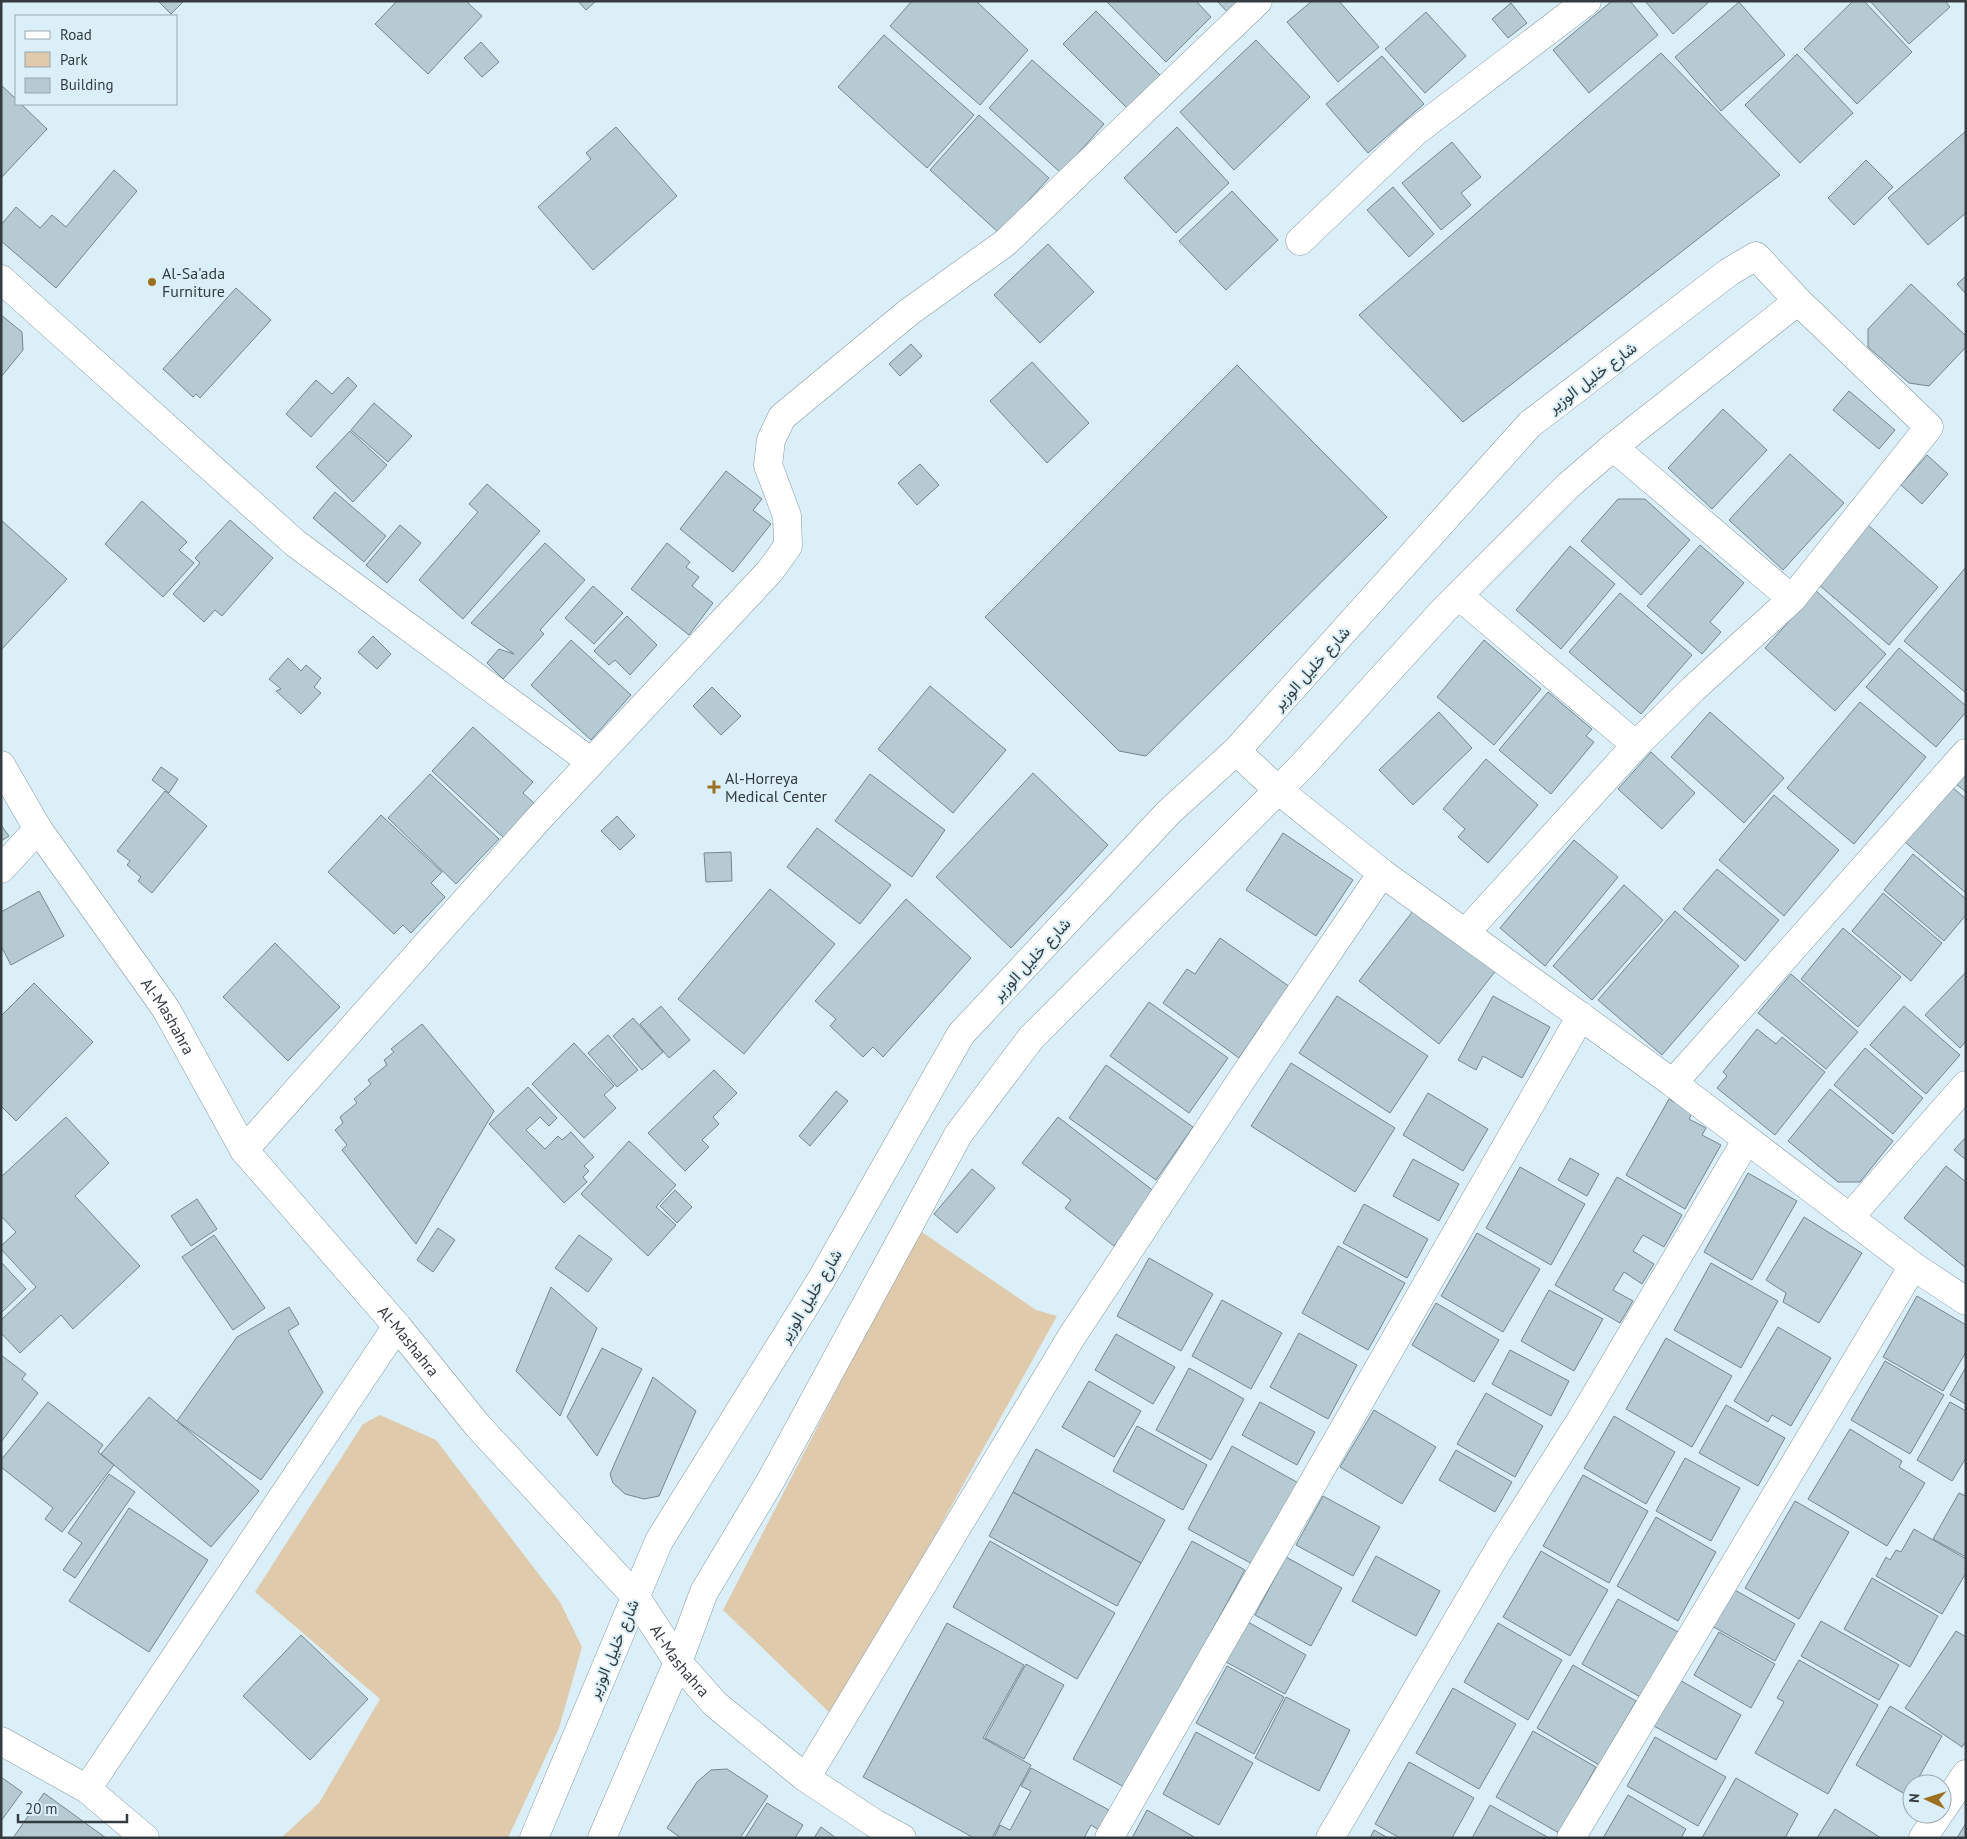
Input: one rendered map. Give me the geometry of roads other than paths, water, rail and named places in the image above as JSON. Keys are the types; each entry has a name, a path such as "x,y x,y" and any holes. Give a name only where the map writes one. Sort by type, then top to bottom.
{"street":[{"path":"244,1150 590,762 770,571 788,546 787,516 768,464 771,440 782,417 909,312 1005,243 1258,1"},
{"path":"1300,242 1415,132 1587,1"},
{"name":"شارع خليل الوزير","path":"534,1838 659,1541 821,1280 961,1034 1169,812 1236,751 1530,424 1729,272 1756,256 1798,301"},
{"path":"1,279 295,543 590,762"},
{"path":"602,1838 678,1662 704,1592 771,1480 958,1135 1031,1038 1278,790 1459,596 1569,485 1613,447 1798,301 1929,427 1792,598 1693,689 1636,745 1466,932"},
{"path":"1613,447 1792,598"},
{"path":"1459,596 1636,745"},
{"path":"1236,751 1278,790 1382,873 1673,1083 1746,1141 1913,1266 1966,1301"},
{"path":"1673,1083 1966,753"},
{"name":"Al-Mashahra","path":"1,765 38,829 166,1009 244,1150 397,1326 478,1426 636,1596 678,1662 715,1704 806,1778 874,1823 902,1838"},
{"path":"1,869 38,829"},
{"path":"806,1778 1072,1336 1244,1076 1382,873"},
{"path":"1109,1838 1581,1016"},
{"path":"1849,1218 1966,1084"},
{"path":"1330,1838 1498,1551 1584,1415 1746,1141"},
{"path":"1571,1838 1913,1266"},
{"path":"87,1790 397,1326"},
{"path":"1,1742 87,1790 143,1837"},
{"path":"1952,1795 1966,1774"},
{"path":"1924,1838 1933,1824"}],"place":[{"name":"Al-Sa'ada Furniture","path":"152,282"},
{"name":"Al-Horreya Medical Center","path":"714,787"}]}
